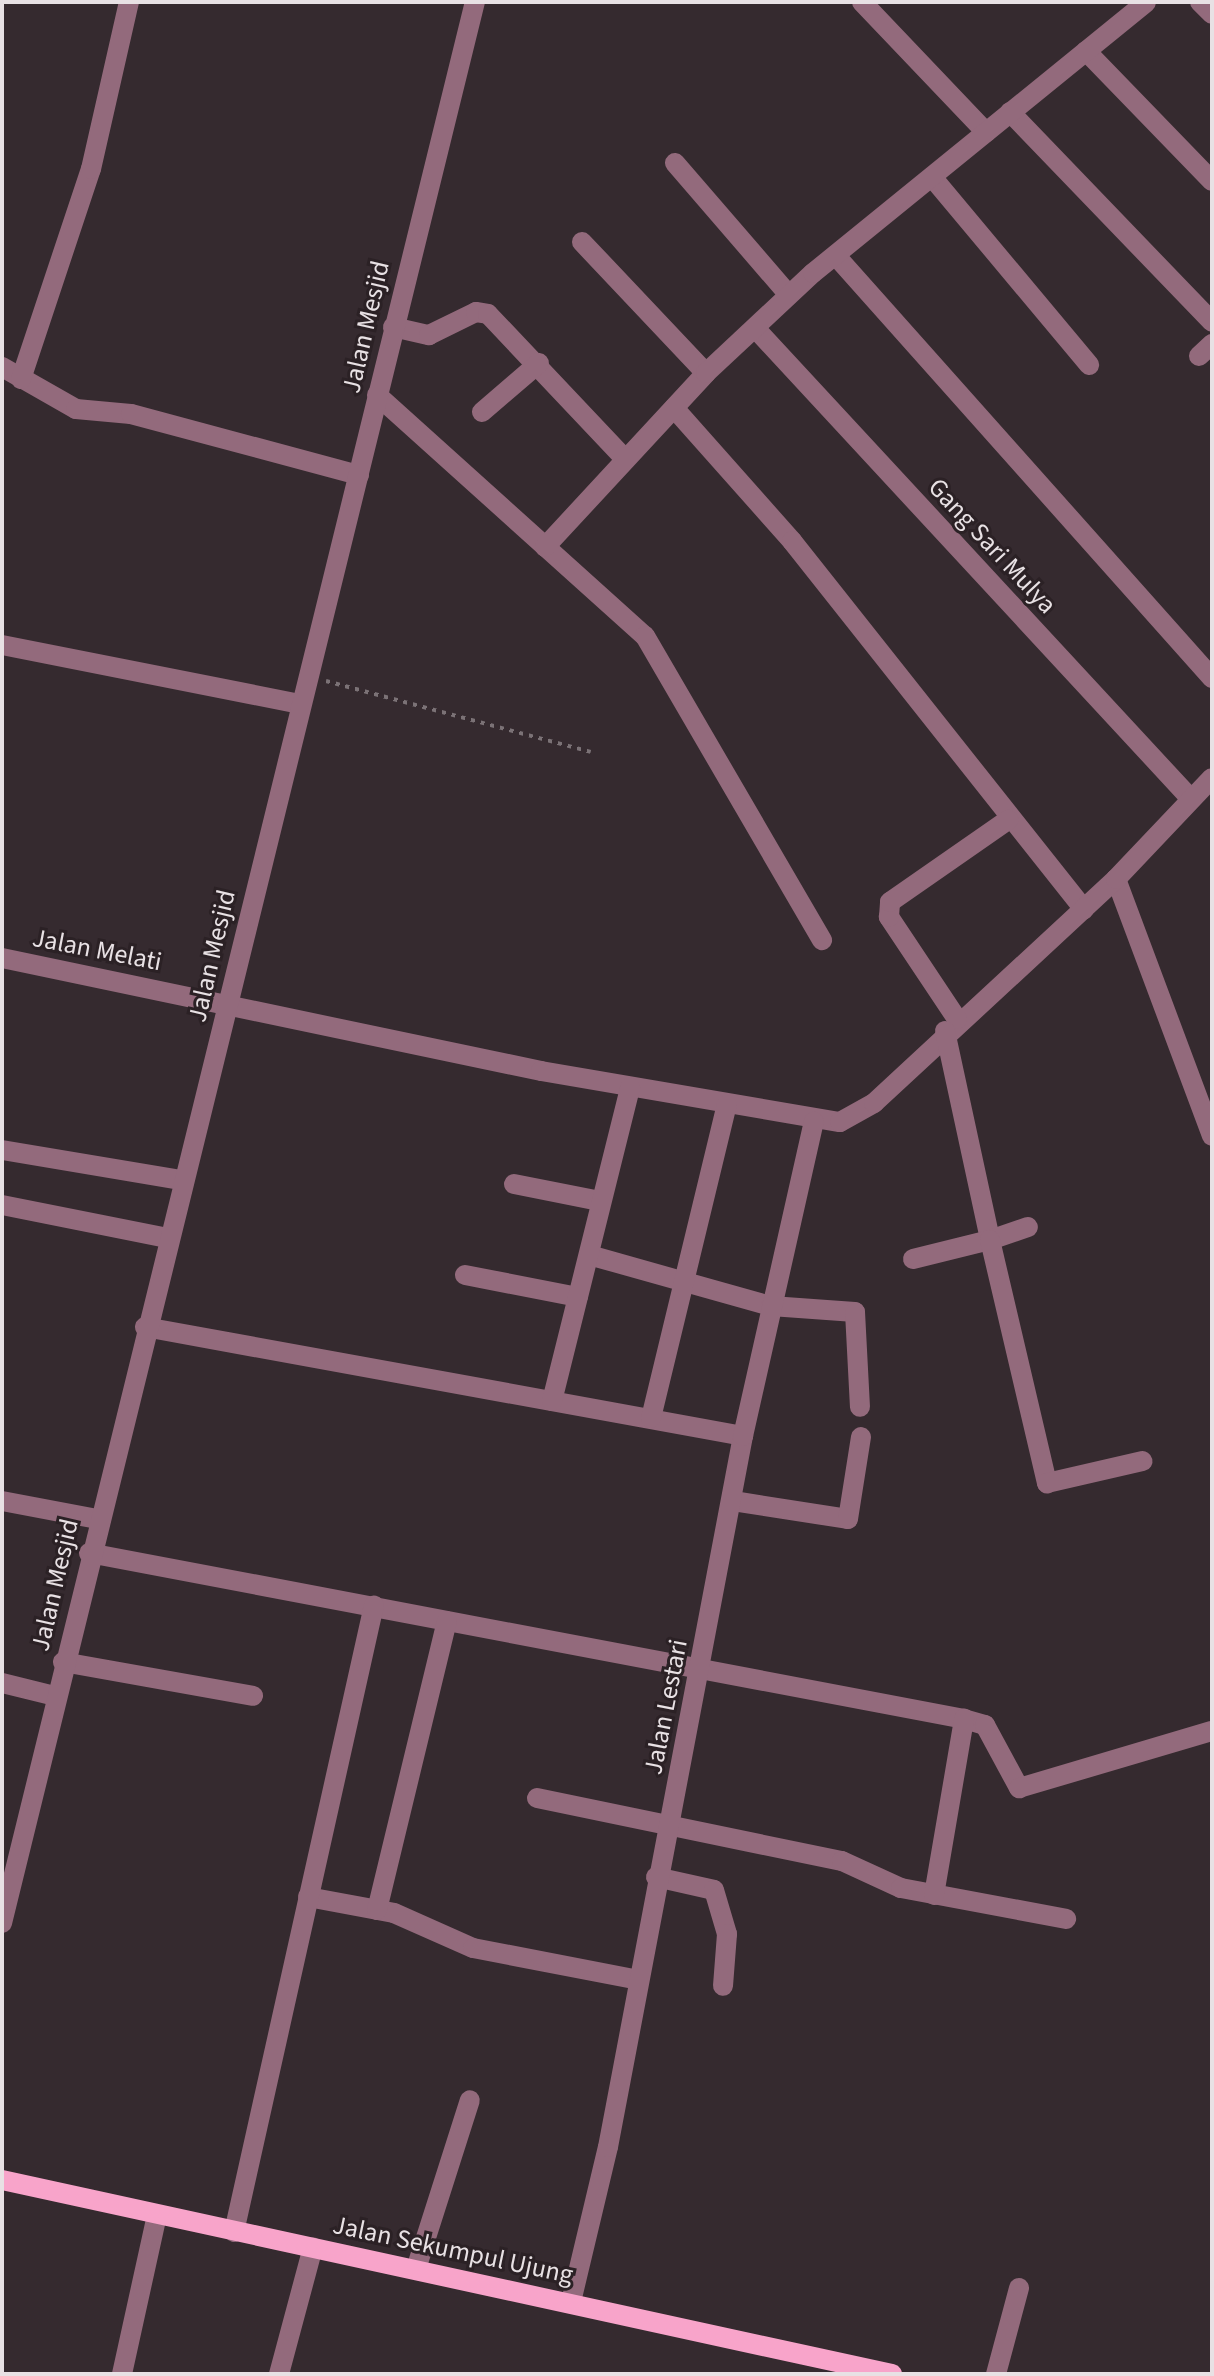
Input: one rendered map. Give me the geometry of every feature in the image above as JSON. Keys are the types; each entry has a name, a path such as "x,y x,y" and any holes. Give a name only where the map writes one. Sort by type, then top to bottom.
{"main road":[{"name":"Jalan Sekumpul Ujung","path":"2,2180 892,2374"}],"street":[{"path":"21,379 91,169 129,2"},
{"name":"Jalan Mesjid","path":"2,1923 97,1519 229,1002 475,2"},
{"path":"862,2 986,132"},
{"path":"545,547 706,373 789,295 1146,2"},
{"path":"1086,51 1212,181"},
{"path":"1010,112 1212,322"},
{"path":"675,163 789,295"},
{"path":"932,177 1089,365"},
{"path":"582,242 706,373"},
{"path":"837,257 1212,678"},
{"path":"393,327 429,335 476,312 488,314 539,363 625,459"},
{"name":"Gang Sari Mulya","path":"755,328 1191,799"},
{"path":"482,412 539,363"},
{"path":"2,367 76,409 131,414 359,475"},
{"path":"377,395 645,636 822,940"},
{"path":"674,408 831,589 1008,820 1084,909"},
{"path":"2,645 301,704"},
{"path":"814,1122 858,1115 951,1025 1116,879 1212,778"},
{"path":"1008,820 890,902 889,917 951,1025 990,1240 1042,1477 1052,1484 1143,1461"},
{"path":"1116,879 1212,1136"},
{"name":"Jalan Melati","path":"2,958 229,1002 630,1088 814,1122"},
{"path":"552,1401 630,1088"},
{"path":"651,1418 727,1105"},
{"name":"Jalan Lestari","path":"571,2302 700,1673 743,1436 814,1122"},
{"path":"2,1150 182,1180"},
{"path":"514,1184 600,1201"},
{"path":"2,1205 167,1238"},
{"path":"913,1259 1028,1227"},
{"path":"589,1255 685,1279 771,1306 855,1306 860,1407"},
{"path":"465,1275 578,1297"},
{"path":"145,1327 743,1436"},
{"path":"733,1501 848,1519 861,1437"},
{"path":"2,1501 97,1519"},
{"path":"89,1553 374,1605 700,1673 964,1719 985,1725 1019,1788 1212,1731"},
{"path":"234,2232 374,1605"},
{"path":"377,1910 447,1621"},
{"path":"63,1662 253,1696"},
{"path":"2,1683 55,1696"},
{"path":"934,1895 964,1719"},
{"path":"537,1798 668,1828 842,1861 878,1881 934,1895 1066,1919"},
{"path":"656,1877 714,1890 727,1934 723,1986"},
{"path":"308,1897 377,1910 473,1948 639,1980"},
{"path":"416,2269 470,2100"},
{"path":"122,2374 157,2215"},
{"path":"279,2374 313,2247"},
{"path":"996,2374 1019,2288"}],"path":[{"path":"308,676 591,752"}]}
